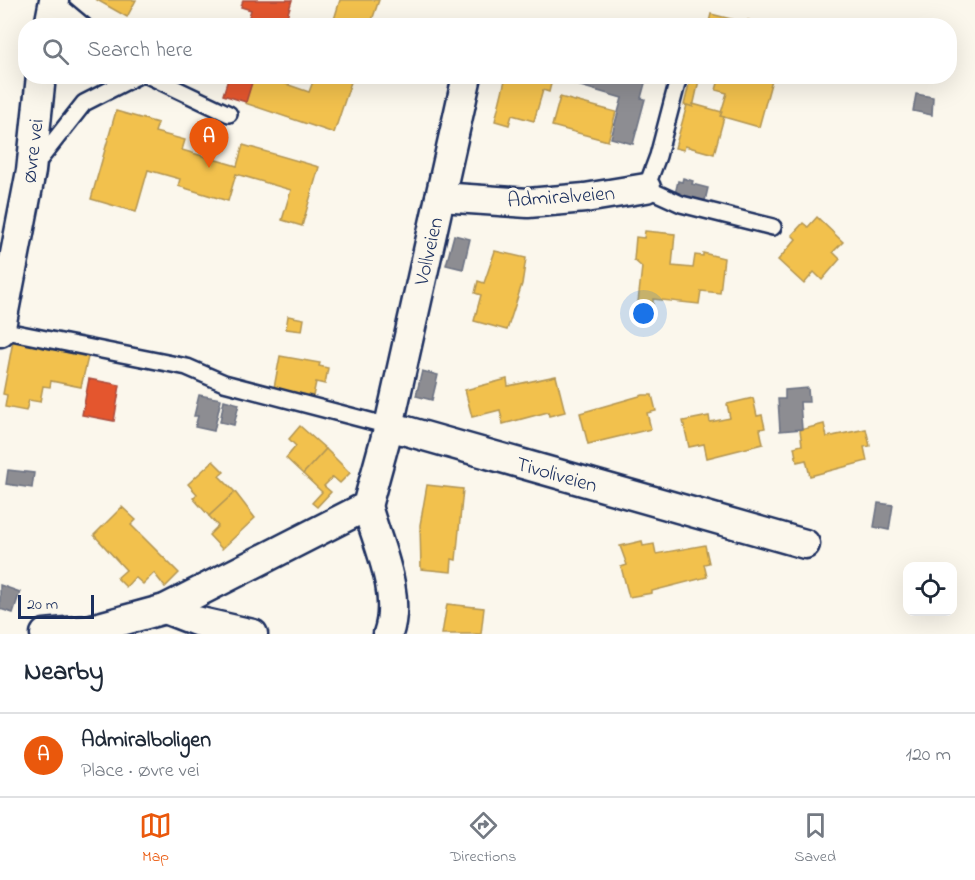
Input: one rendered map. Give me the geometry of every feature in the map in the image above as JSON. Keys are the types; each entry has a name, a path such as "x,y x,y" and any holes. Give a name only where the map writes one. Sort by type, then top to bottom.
{"street":[{"name":"Øvre vei","path":"0,331 31,171 40,84"},
{"name":"Vollveien","path":"389,426 465,84"},
{"name":"Admiralveien","path":"441,197 528,203 585,198 646,188"},
{"path":"388,634 394,618 391,587 367,506 389,426"},
{"name":"Tivoliveien","path":"389,426 805,544"},
{"path":"45,634 88,630 165,609 367,506"},
{"path":"165,609 196,621 253,634"}],"lane":[{"path":"52,9 69,18"},
{"path":"31,171 84,103 121,84"},
{"path":"165,84 229,114"},
{"path":"677,84 658,156 646,188 681,204 773,227"},
{"path":"0,331 187,367 224,383 389,426"}],"building: Homes":[{"path":"97,0 136,0 127,17"},
{"path":"340,0 379,0 373,18 334,18"},
{"path":"711,14 727,18 710,18"},
{"path":"251,84 286,84 309,92 312,84 350,84 334,133 245,103"},
{"path":"504,84 551,84 549,92 543,90 534,121 512,115 509,125 495,121"},
{"path":"689,84 698,84 693,107 684,105"},
{"path":"718,84 771,84 759,127 720,116 727,93 716,90"},
{"path":"560,97 616,112 608,141 552,126"},
{"path":"693,104 722,112 720,116 724,117 714,154 685,146 684,150 675,148 687,105 693,107"},
{"path":"116,111 158,123 155,132 185,140 182,150 237,166 243,145 319,167 302,226 282,220 291,190 236,174 228,201 178,186 180,179 148,170 136,212 91,199"},
{"path":"817,217 843,242 833,252 840,259 822,280 814,272 804,284 778,260 796,239 792,235 803,223 808,227"},
{"path":"645,231 675,234 672,266 693,268 695,255 703,256 703,253 724,258 720,293 701,291 699,304 653,299 653,304 638,302 642,267 634,260 636,237 644,238"},
{"path":"495,251 526,258 522,284 507,330 474,321 481,295 475,293 478,281 484,283"},
{"path":"288,316 304,319 302,331 286,329"},
{"path":"13,341 88,357 81,387 51,381 50,387 43,386 40,402 29,400 26,411 5,407 7,395 3,394"},
{"path":"280,356 320,363 319,366 328,368 325,384 316,382 313,396 274,388"},
{"path":"556,376 565,412 549,416 548,412 503,424 500,410 472,417 465,390 507,379 508,386"},
{"path":"643,395 652,395 656,411 647,413 651,429 588,444 580,413"},
{"path":"753,398 757,416 762,415 765,428 760,429 763,444 707,458 704,444 689,447 683,421 709,416 710,422 730,418 727,404"},
{"path":"824,424 827,437 866,429 870,446 864,447 867,461 810,476 806,460 797,462 794,447 802,445 800,430"},
{"path":"300,426 326,449 303,474 286,458 296,446 289,439"},
{"path":"326,449 350,473 340,483 333,477 324,486 331,492 317,507 312,503 322,492 303,474"},
{"path":"213,461 224,472 219,476 235,492 209,516 193,498 197,494 188,484"},
{"path":"427,485 463,489 456,560 452,559 451,572 421,569 420,525"},
{"path":"235,492 255,518 222,549 209,535 218,526 209,516"},
{"path":"122,507 136,520 131,525 179,573 165,587 154,573 143,584 135,577 126,587 117,578 126,570 94,535"},
{"path":"642,541 643,546 654,544 656,554 705,545 709,563 704,564 707,577 652,591 652,593 629,597 621,567 627,565 620,546"},
{"path":"447,604 484,608 481,634 442,634"}],"building: Shops":[{"path":"243,0 292,0 287,18 271,16 270,18 248,18 251,10 241,7"},
{"path":"226,84 252,84 246,102 223,95"},
{"path":"89,379 120,385 114,421 82,415"}],"building: Industry":[{"path":"573,84 645,84 641,98 645,99 633,144 611,138 622,98"},
{"path":"916,94 933,97 932,115 913,111"},
{"path":"683,178 693,181 692,184 708,188 705,201 675,194 678,181 682,182"},
{"path":"454,235 470,239 463,269 446,265"},
{"path":"422,371 438,375 432,400 416,396"},
{"path":"808,388 809,402 800,402 802,429 780,431 778,399 785,399 785,390"},
{"path":"199,395 221,399 214,431 195,427 198,416 194,416"},
{"path":"224,400 239,404 234,425 220,422"},
{"path":"8,470 34,473 32,488 6,484"},
{"path":"878,503 893,505 889,530 874,527"},
{"path":"0,585 20,592 13,613 0,609"}],"place":[{"name":"Admiralboligen","path":"209,168"}]}
